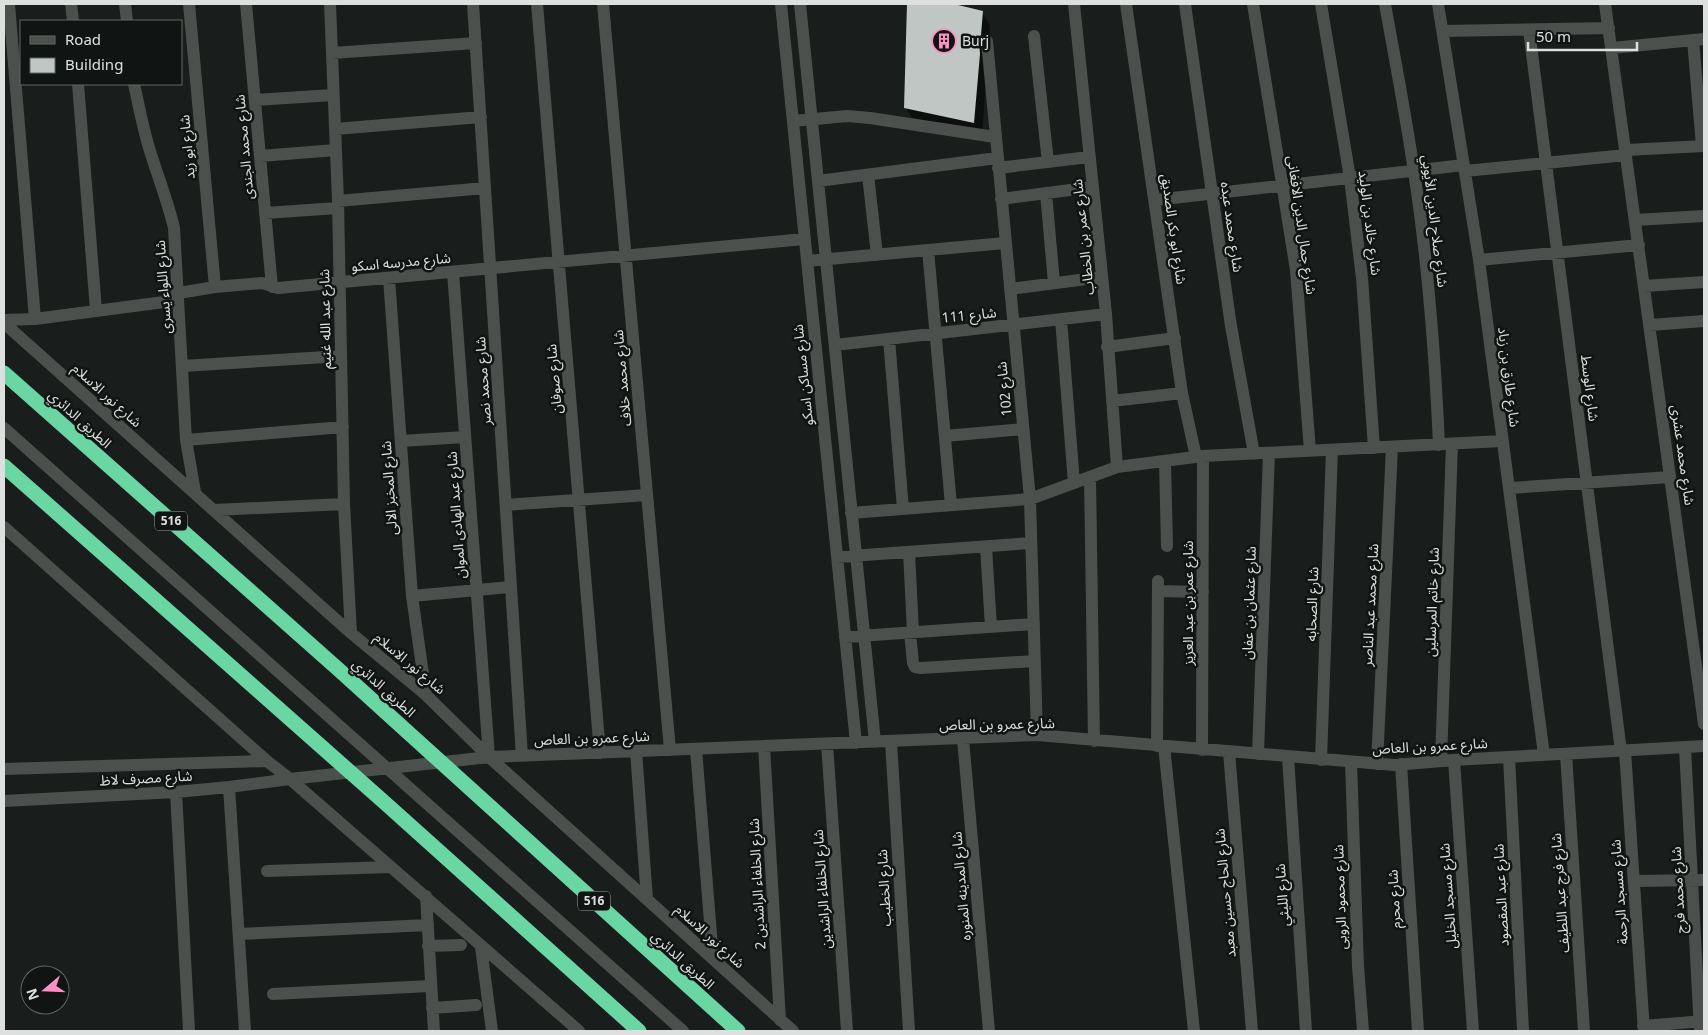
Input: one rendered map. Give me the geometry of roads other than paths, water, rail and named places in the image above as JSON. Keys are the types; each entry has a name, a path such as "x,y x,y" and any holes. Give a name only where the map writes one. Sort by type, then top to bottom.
{"highway":[{"name":"الطريق الدائري","path":"4,372 338,669 738,1031"},
{"path":"4,466 384,802 639,1031"}],"street":[{"path":"9,4 35,319"},
{"path":"72,4 73,20"},
{"path":"125,4 127,20"},
{"name":"شارع ابو زيد","path":"189,4 215,287"},
{"name":"شارع محمد الجندى","path":"246,4 272,287"},
{"name":"شارع عبد الله غنيم","path":"330,4 338,205 344,504 350,633"},
{"name":"شارع محمد نصر","path":"473,4 522,756"},
{"name":"شارع صوفان","path":"537,4 600,753"},
{"name":"شارع محمد خلاف","path":"602,4 670,750"},
{"name":"شارع مساكن اسكو","path":"780,4 856,743"},
{"path":"800,4 875,742"},
{"name":"شارع عمر بن الخطاب","path":"1074,4 1106,314 1116,467"},
{"name":"شارع ابو بكر الصديق","path":"1126,4 1182,393 1200,457"},
{"name":"شارع محمد عبده","path":"1185,4 1231,326 1254,454"},
{"name":"شارع جمال الدين الافغانى","path":"1253,4 1296,270 1310,451"},
{"name":"شارع خالد بن الوليد","path":"1321,4 1350,178 1362,278 1374,448"},
{"name":"شارع صلاح الدين الأيوبي","path":"1385,4 1422,226 1436,371 1439,445"},
{"name":"شارع طارق بن زياد","path":"1438,4 1479,260 1544,755"},
{"name":"شارع محمد عشرى","path":"1605,4 1704,724"},
{"path":"1443,31 1609,28"},
{"name":"شارع الوسط","path":"1529,30 1623,751"},
{"path":"1034,36 1048,162"},
{"path":"1155,200 1414,171 1546,163 1626,152 1703,146 1698,39 1612,48"},
{"name":"شارع 102","path":"987,41 1030,499 1036,735"},
{"path":"332,53 476,43"},
{"path":"78,85 96,310"},
{"name":"شارع اللواء يسرى","path":"134,85 150,151 172,221 179,294 186,440 195,492"},
{"path":"255,100 334,95"},
{"path":"335,129 481,116"},
{"path":"792,121 847,116 995,137"},
{"path":"260,156 336,150"},
{"path":"818,181 998,163 1048,162 1090,157"},
{"path":"868,175 877,255"},
{"path":"1001,199 1093,187"},
{"path":"265,213 485,188"},
{"path":"1046,193 1054,283"},
{"path":"1635,220 1704,216"},
{"name":"شارع مدرسه اسكو","path":"4,321 35,319 164,302 179,294 215,287 262,283 272,287 340,282 804,239"},
{"path":"807,261 1005,243"},
{"path":"1479,260 1639,245"},
{"path":"928,250 951,506"},
{"name":"شارع عبد الهادى الموان","path":"453,272 489,756"},
{"path":"1010,289 1102,277"},
{"name":"شارع المخبز الالى","path":"389,278 412,596 426,695"},
{"path":"1644,286 1704,282"},
{"name":"شارع 111","path":"834,345 1106,314"},
{"path":"1061,319 1074,483"},
{"name":"شارع نور الاسلام","path":"4,321 350,633 426,695 489,756 793,1031"},
{"path":"1650,325 1704,321"},
{"path":"1107,347 1174,338"},
{"path":"889,339 903,509"},
{"path":"182,366 341,356"},
{"path":"1112,401 1182,393"},
{"path":"186,440 342,427"},
{"path":"4,428 683,1031"},
{"path":"824,430 843,429"},
{"path":"945,436 1023,429"},
{"path":"400,441 465,437"},
{"path":"851,513 1030,499 1116,467 1200,457 1502,441"},
{"name":"شارع خاتم المرسلين","path":"1447,760 1452,444"},
{"name":"شارع محمد عبد الناصر","path":"1377,764 1392,447"},
{"name":"شارع الصحابه","path":"1321,760 1332,450"},
{"name":"شارع عثمان بن عفان","path":"1258,754 1269,453"},
{"name":"شارع عمر بن عبد العزيز","path":"1200,457 1203,592 1202,750"},
{"path":"1166,461 1167,546"},
{"path":"1090,477 1094,740"},
{"path":"1510,488 1670,477"},
{"path":"506,505 648,495"},
{"path":"214,510 344,504"},
{"path":"4,527 267,761 290,778 426,896 481,947 577,1030"},
{"path":"837,557 1032,543"},
{"path":"986,546 991,627"},
{"path":"909,552 912,663 915,667 1035,661"},
{"path":"1194,1031 1160,746 1158,586 1203,592"},
{"path":"412,596 511,587"},
{"path":"845,637 1034,624"},
{"name":"شارع عمرو بن العاص","path":"290,778 489,756 1036,735 1377,764 1704,746"},
{"name":"شارع المدينه المنوره","path":"963,739 989,1031"},
{"name":"شارع الخطيب","path":"891,742 909,1031"},
{"name":"شارع الخلفاء الراشدين","path":"827,744 847,1031"},
{"name":"شارع الخلفاء الراشدين 2","path":"764,746 780,1020"},
{"name":"شارع محمد فرج","path":"1685,748 1698,880 1702,1025"},
{"path":"696,749 713,959"},
{"path":"636,751 647,899"},
{"name":"شارع مسجد الرحمة","path":"1623,751 1644,1029"},
{"name":"شارع الحاج حسين معبد","path":"1229,752 1252,1031"},
{"name":"شارع فرج عبد اللطيف","path":"1566,754 1584,1031"},
{"name":"شارع الليثي","path":"1288,757 1306,1031"},
{"name":"شارع عبد المقصود","path":"1510,757 1523,1031"},
{"name":"شارع مسجد الخليل","path":"1447,760 1473,1031"},
{"name":"شارع مصرف لاظ","path":"4,769 267,761"},
{"name":"شارع محمود الروبى","path":"1351,762 1358,966 1363,1031"},
{"name":"شارع محرم","path":"1401,764 1418,1031"},
{"name":"شارع مصرف لاظ","path":"4,801 176,792 230,787 290,778"},
{"path":"230,787 245,1031"},
{"path":"176,792 190,1031"},
{"path":"267,871 391,867"},
{"path":"1634,881 1698,880"},
{"path":"426,896 434,1031"},
{"path":"239,934 428,925"},
{"path":"428,946 461,945"},
{"path":"481,947 492,1031"},
{"path":"272,994 430,986"},
{"path":"432,1008 476,1005"},
{"path":"1644,1029 1702,1025"}],"place":[{"name":"Burj","path":"944,41"}]}
